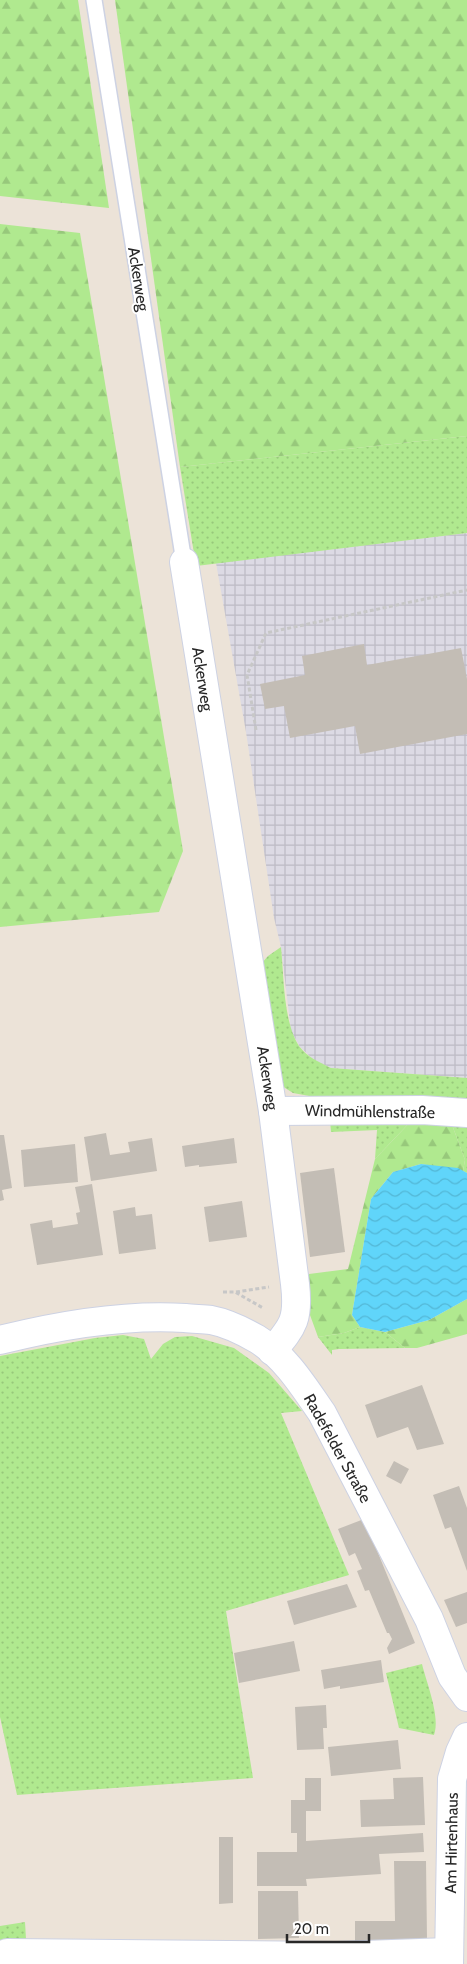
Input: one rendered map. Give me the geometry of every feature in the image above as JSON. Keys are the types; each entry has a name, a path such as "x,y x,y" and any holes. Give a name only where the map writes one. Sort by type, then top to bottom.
{"street":[{"name":"Ackerweg","path":"184,562 273,1111 297,1300 295,1318 288,1334 272,1351"},
{"name":"Windmühlenstraße","path":"273,1111 422,1110 467,1113"},
{"name":"Radefelder Straße","path":"0,1340 54,1328 122,1318 168,1317 211,1320 236,1328 258,1340 272,1351 303,1385 322,1413 429,1619 452,1676 467,1697"},
{"name":"Am Hirtenhaus","path":"7,1953 448,1958 452,1779 460,1752 467,1737"}],"lane":[{"name":"Ackerweg","path":"94,0 184,562"}],"path":[{"path":"256,730 247,675 266,633 467,590"}],"shaded area":[{"path":"467,533 467,1078 331,1068 314,1060 300,1047 291,1031 281,947 274,918 246,732 216,563"}],"green space":[{"path":"0,0 78,0 109,208 0,196"},
{"path":"115,0 467,0 467,436 180,467"},
{"path":"0,224 80,233 183,851 159,912 0,927"},
{"path":"467,436 467,533 196,566 180,467"},
{"path":"281,947 285,998 290,1024 299,1046 306,1053 331,1068 467,1078 467,1104 320,1098 293,1093 282,1086 261,964 268,956"},
{"path":"413,1119 375,1159 377,1130 331,1132 330,1120"},
{"path":"413,1119 451,1122 465,1160 463,1171 421,1164 393,1172 371,1199 352,1315 360,1327 344,1333 318,1337 310,1315 309,1274 348,1269 375,1159"},
{"path":"451,1122 467,1124 467,1173 463,1171 465,1160"},
{"path":"467,1299 467,1334 417,1348 405,1348 385,1332 429,1320"},
{"path":"360,1327 385,1332 405,1348 339,1349 332,1350 332,1355 318,1337 344,1333"},
{"path":"123,1335 144,1339 151,1359 163,1344 175,1337 192,1336 234,1348 269,1373 302,1411 281,1413 349,1575 226,1611 253,1778 17,1795 0,1717 0,1356 95,1338"},
{"path":"422,1664 436,1719 434,1735 399,1728 386,1673"},
{"path":"25,1922 26,1939 0,1941 0,1926"}],"water":[{"path":"421,1164 458,1168 467,1173 467,1299 429,1320 385,1332 360,1327 352,1315 371,1199 393,1172"}],"building":[{"path":"364,644 367,665 461,648 467,679 467,734 360,754 355,726 290,738 284,706 265,709 260,684 305,675 302,656"},
{"path":"106,1133 110,1155 130,1152 128,1142 152,1138 157,1171 91,1181 84,1137"},
{"path":"0,1135 4,1135 12,1188 2,1190 4,1200 0,1201"},
{"path":"234,1138 237,1163 185,1167 182,1146"},
{"path":"75,1144 78,1182 24,1187 21,1150"},
{"path":"334,1168 345,1252 310,1257 300,1173"},
{"path":"92,1184 103,1255 37,1265 30,1224 52,1220 53,1228 78,1224 76,1213 80,1212 75,1187"},
{"path":"242,1201 247,1237 209,1242 204,1207"},
{"path":"135,1207 136,1216 152,1214 156,1249 119,1254 113,1211"},
{"path":"422,1385 444,1444 417,1450 408,1427 377,1438 365,1405"},
{"path":"394,1461 409,1469 401,1484 386,1476"},
{"path":"459,1486 467,1508 467,1571 451,1527 445,1529 433,1495"},
{"path":"364,1519 415,1643 389,1654 387,1648 392,1639 389,1633 387,1633 369,1590 365,1591 357,1571 362,1569 355,1553 349,1556 338,1529"},
{"path":"347,1584 357,1607 294,1625 287,1601"},
{"path":"467,1592 467,1623 456,1627 444,1600"},
{"path":"294,1641 300,1671 239,1683 234,1653"},
{"path":"381,1660 384,1682 340,1689 340,1686 324,1689 321,1670"},
{"path":"326,1705 327,1728 323,1728 324,1749 297,1750 295,1707"},
{"path":"398,1740 401,1769 331,1776 328,1747"},
{"path":"423,1777 425,1825 361,1827 360,1800 394,1799 393,1778"},
{"path":"305,1778 321,1778 321,1811 306,1811 306,1841 423,1833 424,1852 379,1854 381,1874 306,1879 307,1886 257,1886 257,1852 297,1852 297,1833 291,1833 291,1800 305,1800"},
{"path":"219,1837 233,1837 233,1903 219,1904"},
{"path":"394,1861 426,1861 427,1939 355,1941 355,1921 395,1921"},
{"path":"258,1891 298,1891 299,1938 258,1939"}]}
